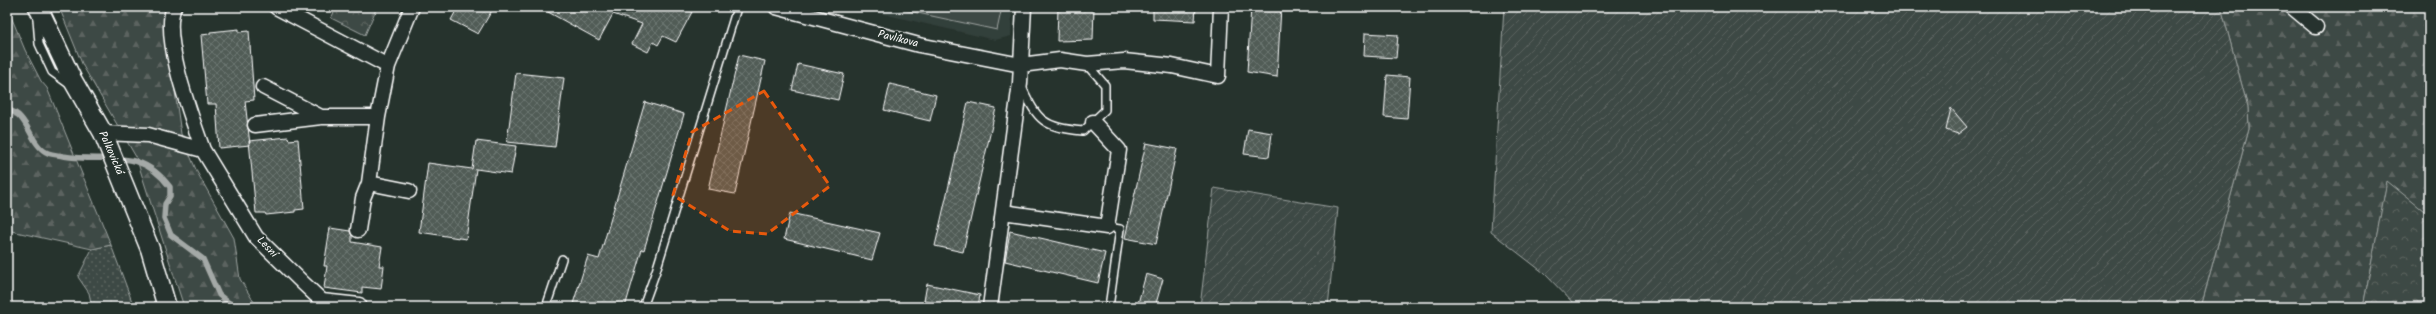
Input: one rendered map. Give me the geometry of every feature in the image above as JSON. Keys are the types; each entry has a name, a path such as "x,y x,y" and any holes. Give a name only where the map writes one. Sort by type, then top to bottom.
{"street":[{"name":"Palkovická","path":"37,7 79,92 105,139 120,173 150,249 167,307"},
{"name":"Lesní","path":"174,7 170,22 179,76 203,150 256,236 322,301 359,306"},
{"path":"276,7 388,66"},
{"path":"358,230 362,198 369,183 378,117 388,66 412,7"},
{"name":"Pavlíkova","path":"776,7 911,43 1021,65 1060,60 1087,64 1124,61 1172,66 1218,76 1221,7"},
{"path":"990,307 1020,83 1024,7"},
{"path":"2292,7 2316,27"},
{"path":"263,88 320,117"},
{"path":"254,125 320,117 378,117"},
{"path":"1003,212 1107,227 1119,150 1093,122"},
{"path":"105,139 148,135 203,150"},
{"path":"369,183 409,191"}],"lane":[{"path":"643,307 656,271 736,11"},
{"path":"1020,83 1034,112 1056,128 1083,131 1105,110 1105,85 1087,64"},
{"path":"1107,227 1120,229 1109,307"},
{"path":"546,307 562,259"}],"highlighted area":[{"path":"764,91 830,186 767,234 730,231 673,195 692,132"}],"shaded area":[{"path":"853,7 1012,7 1011,36 995,40"}],"green space":[{"path":"7,7 25,50 41,81 47,88 111,245 92,249 7,230"},
{"path":"59,7 168,7 170,57 181,134 197,172 234,238 240,279 257,307 184,307 136,157 83,66"},
{"path":"337,7 377,7 365,35 331,18"},
{"path":"899,7 1002,7 997,30 899,9"},
{"path":"1504,7 2221,7 2248,108 2249,128 2201,307 1577,307 1544,273 1491,232"},
{"path":"2221,7 2429,7 2429,215 2387,182 2363,307 2201,307 2249,128 2248,108"},
{"path":"2387,181 2429,215 2429,307 2363,307"},
{"path":"1214,188 1338,208 1328,307 1200,307"},
{"path":"111,245 134,307 92,307 89,293 78,277 92,249"}],"building":[{"path":"458,7 494,7 478,34 451,20"},
{"path":"539,7 682,7 692,12 676,42 663,36 658,45 653,42 648,52 632,44 642,24 613,14 599,40"},
{"path":"1058,7 1094,7 1093,40 1057,41"},
{"path":"1153,7 1196,7 1195,21 1153,19"},
{"path":"1251,7 1281,7 1277,77 1247,72"},
{"path":"239,29 239,32 249,31 254,100 245,101 250,145 219,148 216,104 207,104 201,35 210,34 210,32"},
{"path":"1365,33 1398,35 1396,58 1364,56"},
{"path":"739,55 765,61 735,194 708,189"},
{"path":"798,64 844,74 838,100 792,90"},
{"path":"516,73 564,78 555,147 507,142"},
{"path":"1387,75 1410,77 1407,119 1384,117"},
{"path":"890,84 936,95 930,121 884,110"},
{"path":"645,102 684,114 644,250 642,249 625,307 572,307 588,256 599,259"},
{"path":"968,102 996,108 963,252 935,246"},
{"path":"1951,108 1967,127 1958,134 1946,130"},
{"path":"1248,129 1272,133 1269,157 1244,154"},
{"path":"288,137 289,140 298,139 304,209 295,210 295,212 266,215 265,213 256,213 249,141"},
{"path":"476,141 516,146 511,174 476,169 466,239 419,232 428,163 472,169"},
{"path":"1146,143 1177,149 1156,244 1125,238"},
{"path":"790,213 880,233 872,260 784,239"},
{"path":"330,228 350,231 352,242 382,247 379,266 384,266 381,289 362,287 362,293 324,288 327,266 324,266"},
{"path":"1010,231 1105,253 1098,283 1005,261"},
{"path":"1146,274 1163,279 1155,307 1137,307"},
{"path":"927,284 980,295 978,307 950,307 924,301"}],"waterway":[{"path":"7,110 14,112 20,117 37,143 48,153 79,158 121,159 134,161 146,166 158,174 170,187 170,196 165,204 164,218 171,235 203,259 219,295 234,307"}]}
